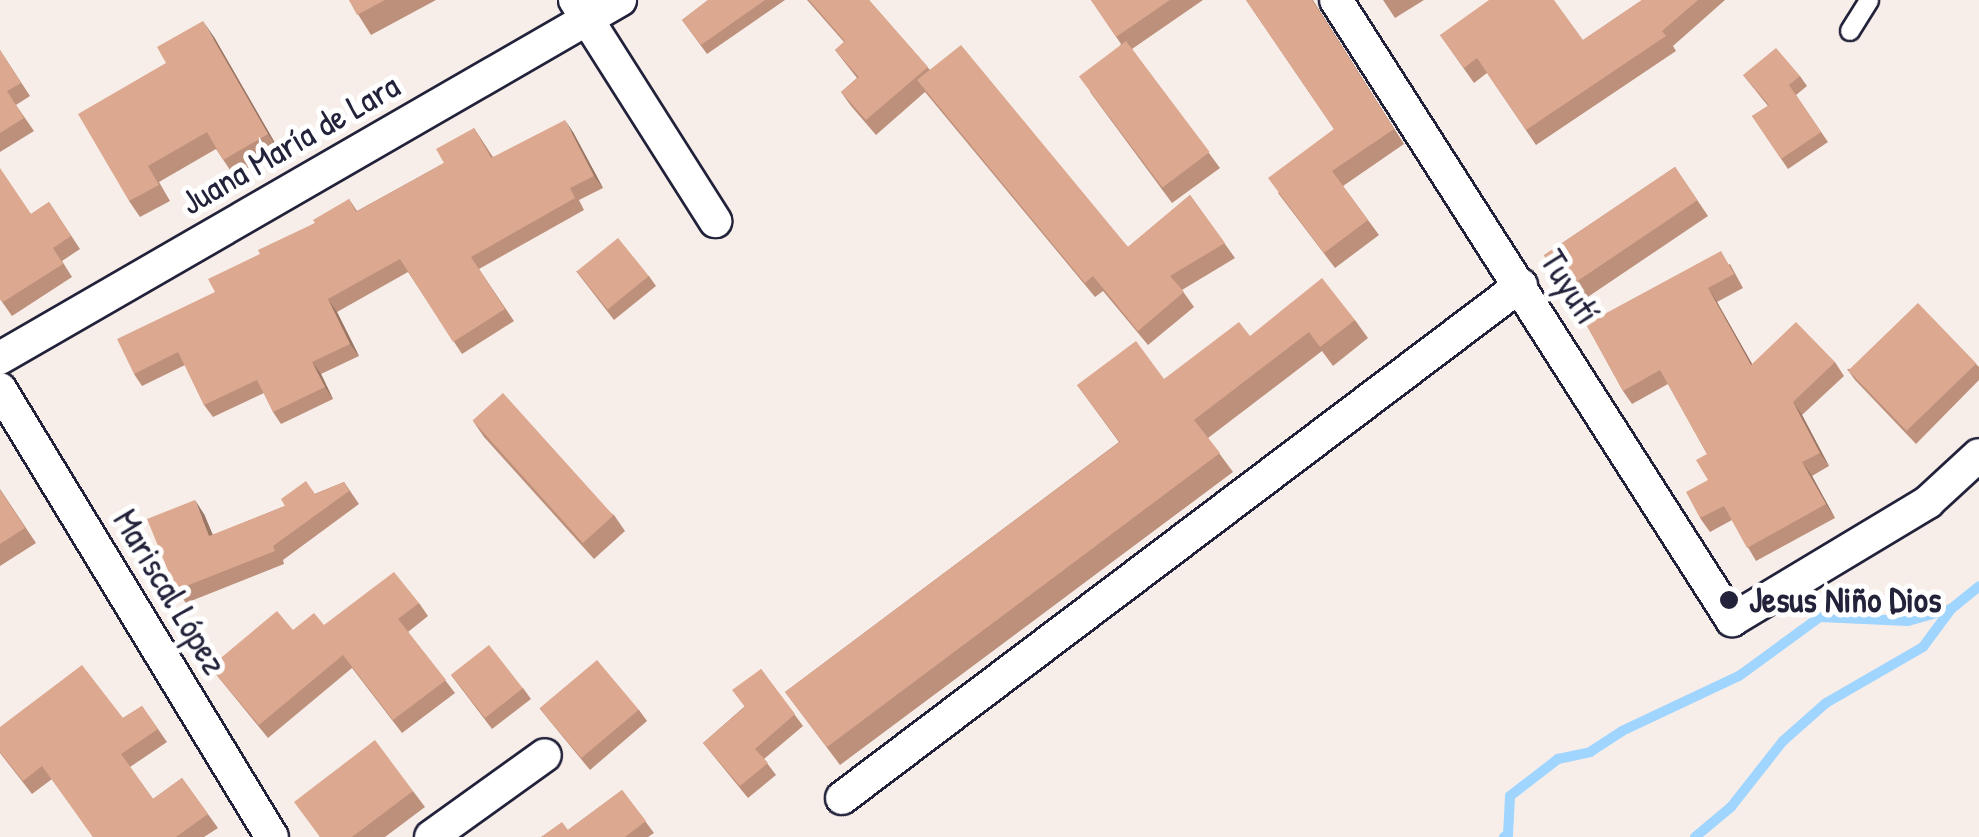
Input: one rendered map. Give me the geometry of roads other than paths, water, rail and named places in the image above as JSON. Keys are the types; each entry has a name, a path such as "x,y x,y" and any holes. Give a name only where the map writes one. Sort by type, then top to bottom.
{"street":[{"name":"Juana María de Lara","path":"0,358 581,10 620,0"},
{"name":"Tuyutí","path":"1336,0 1522,285 1732,620 1928,502 1979,455"},
{"path":"581,10 716,221"},
{"path":"842,798 1522,285"},
{"name":"Mariscal López","path":"0,390 272,837"},
{"path":"431,837 545,755"}],"lane":[{"path":"1850,31 1870,0"}],"waterway":[{"path":"1695,837 1731,807 1783,741 1826,703 1923,647 1951,609 1979,586"},
{"path":"1504,837 1508,835 1510,796 1558,759 1590,752 1622,731 1739,676 1820,617 1908,621 1951,609"}],"place":[{"name":"Jesus Niño Dios","path":"1729,600"}]}
